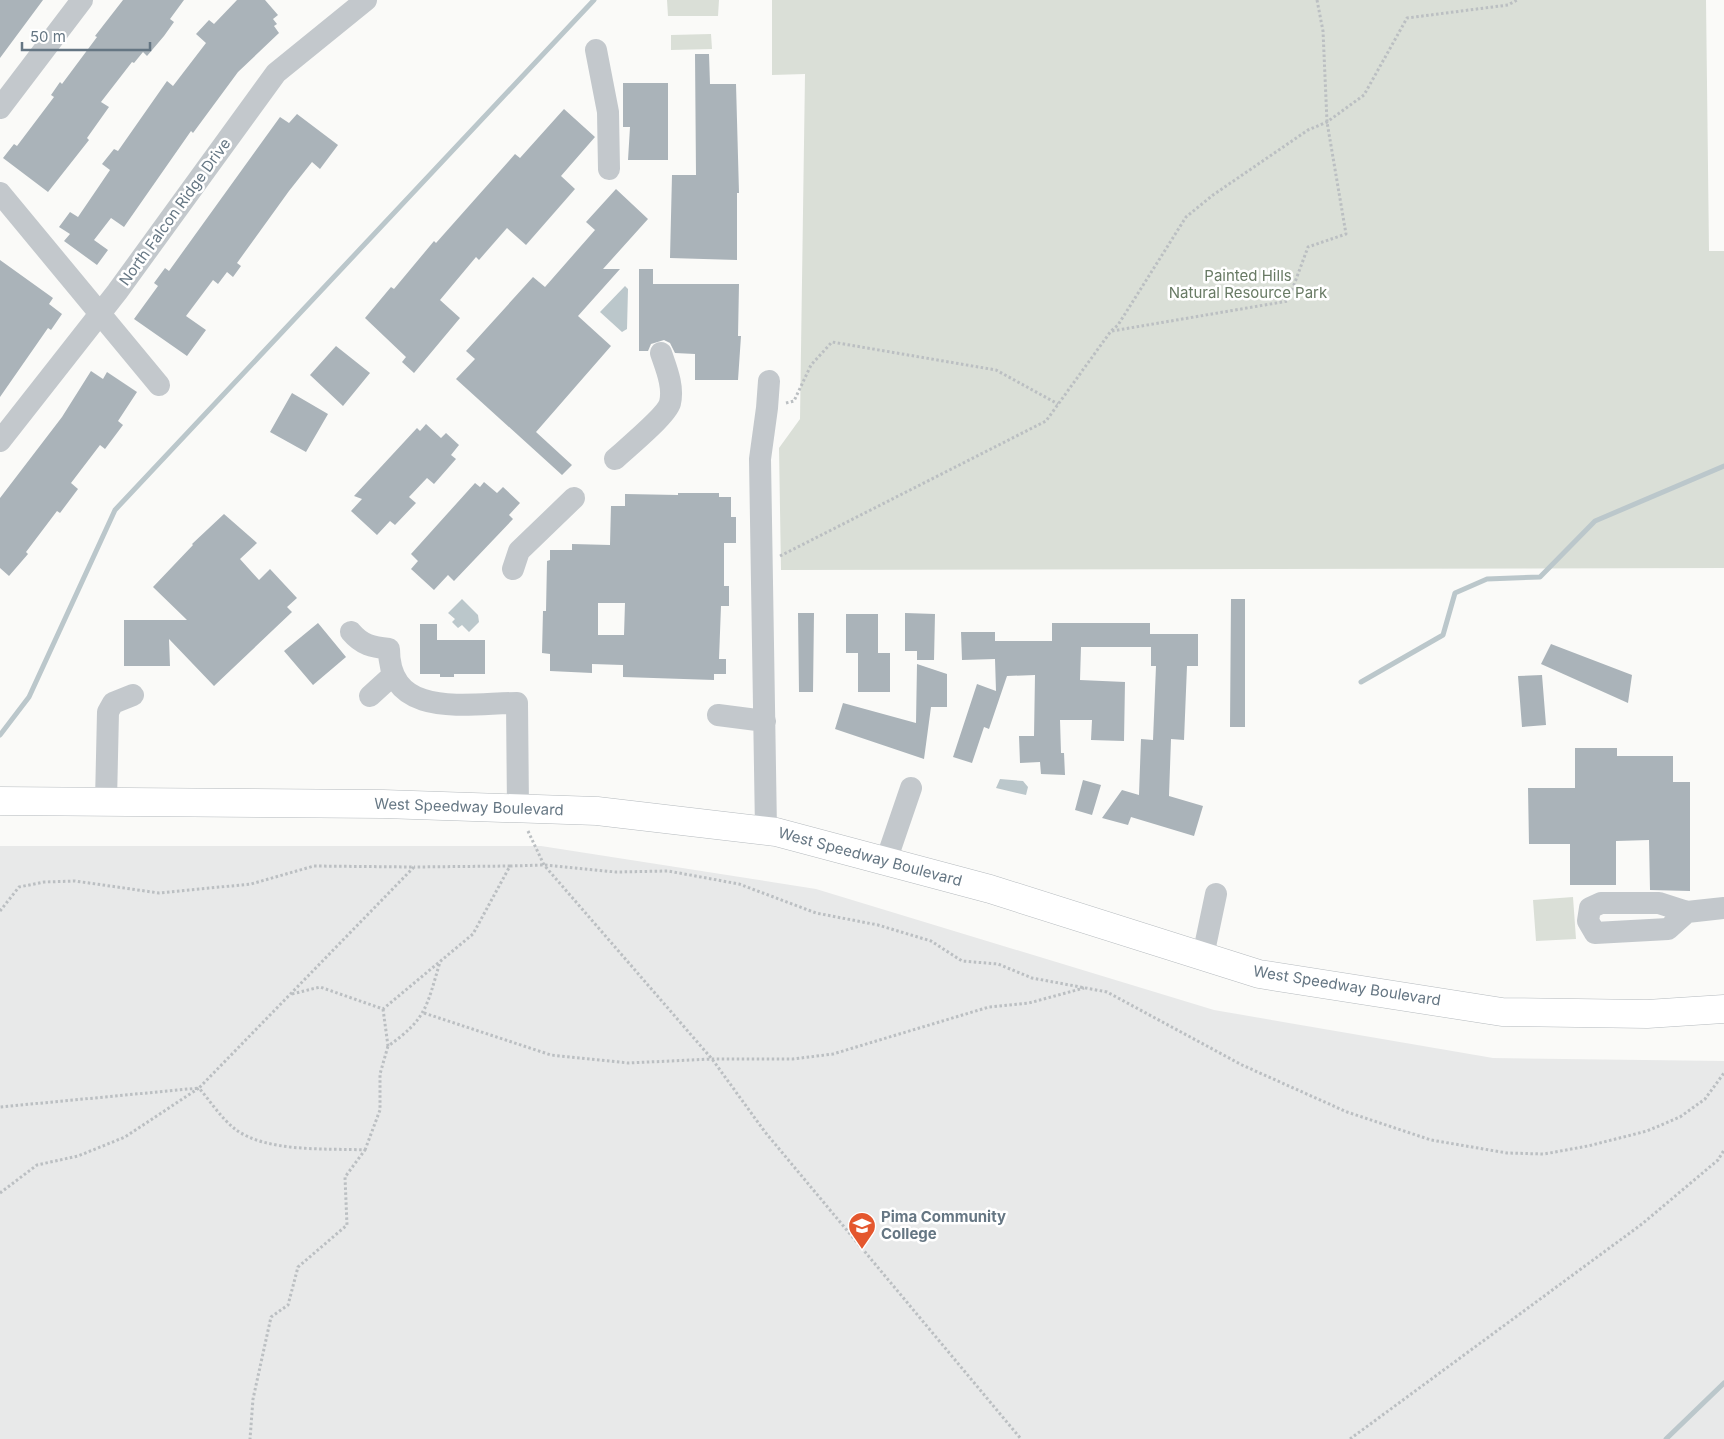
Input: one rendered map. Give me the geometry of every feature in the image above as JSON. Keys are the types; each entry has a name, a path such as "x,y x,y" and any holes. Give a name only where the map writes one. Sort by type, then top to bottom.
{"main road":[{"name":"West Speedway Boulevard","path":"0,801 383,804 597,811 766,830 990,889 1259,974 1502,1012 1647,1014 1724,1009"}],"street":[{"path":"0,108 82,0"},
{"name":"North Falcon Ridge Drive","path":"0,441 100,314 276,73 366,0"},
{"path":"596,50 608,112 609,168"},
{"path":"0,193 159,385"},
{"path":"615,460 659,419 670,404 670,381 660,353"},
{"path":"766,830 760,459 769,380"},
{"path":"513,568 519,551 574,498"},
{"path":"351,632 360,642 372,647 389,649 396,683 411,695 429,703 517,703 518,809"},
{"path":"370,696 393,675"},
{"path":"106,801 108,712 113,703 133,695"},
{"path":"718,715 765,721"},
{"path":"886,861 911,788"},
{"path":"1203,956 1216,894"},
{"path":"1687,912 1724,908"}],"path":[{"path":"1111,332 1288,301 1308,248 1346,234 1327,122 1323,31 1318,0"},
{"path":"762,565 1046,420 1118,325 1186,217 1212,195 1308,130 1327,122 1364,95 1407,18 1508,5 1517,0"},
{"path":"767,408 794,401 810,365 832,342 996,370 1058,404"},
{"path":"518,809 544,864 712,1059 765,1132 1021,1439"},
{"path":"0,911 19,887 44,882 74,881 159,893 251,884 314,866 414,867 544,864 616,872 668,871 739,884 816,913 878,924 931,942 962,961 998,964 1032,978 1107,992 1242,1065 1347,1112 1431,1140 1507,1153 1544,1154 1588,1146 1647,1131 1680,1117 1705,1099 1724,1073"},
{"path":"383,1009 473,934 510,866"},
{"path":"0,1193 37,1165 78,1156 125,1137 199,1088 414,867"},
{"path":"388,1046 406,1033 424,1013 440,961"},
{"path":"290,994 320,987 383,1009"},
{"path":"424,1013 551,1055 628,1063 712,1059 793,1059 833,1054 989,1007 1029,1003 1086,988"},
{"path":"250,1439 253,1399 271,1317 288,1304 298,1267 347,1225 344,1176 365,1150 380,1110 380,1074 388,1046 383,1009"},
{"path":"0,1107 199,1088"},
{"path":"199,1088 235,1129 260,1141 283,1146 365,1150"},
{"path":"1350,1439 1642,1224 1718,1160 1724,1150"}],"shaded area":[{"path":"625,286 628,289 627,329 622,332 600,312"},
{"path":"462,599 478,615 479,622 469,632 462,625 458,628 452,622 455,619 448,613"},
{"path":"1000,779 1023,781 1028,787 1026,795 996,788"},
{"name":"Pima Community College","path":"0,846 541,846 816,889 1214,1010 1493,1058 1724,1061 1724,1439 0,1439"}],"green space":[{"path":"667,0 719,0 718,16 668,16"},
{"name":"Painted Hills Natural Resource Park","path":"772,0 1706,0 1709,251 1724,251 1724,568 781,570 779,448 800,419 805,74 772,75"},
{"path":"711,34 712,49 671,50 671,35"},
{"path":"1573,897 1576,939 1536,941 1533,900"}],"building":[{"path":"0,0 43,0 0,58"},
{"path":"123,0 184,0 170,19 174,22 164,36 147,56 143,52 134,63 132,62 101,102 109,107 87,138 89,140 48,192 3,158 14,144 17,146 54,97 51,95 60,82 62,84 97,37 95,36"},
{"path":"237,0 265,0 278,15 273,19 277,24 274,26 279,33 238,72 193,133 191,131 124,227 111,218 94,240 108,250 97,265 64,241 70,234 59,227 70,212 78,217 110,170 102,164 114,149 118,151 167,81 173,86 206,43 196,34 209,20 214,24"},
{"path":"695,54 709,54 710,84 736,84 739,193 737,193 737,260 670,258 672,175 696,175"},
{"path":"623,83 668,83 668,160 628,160 630,127 623,127"},
{"path":"564,109 595,137 561,176 575,189 526,245 507,228 479,260 476,257 440,300 460,318 414,373 402,362 406,357 365,318 391,287 394,289 434,241 436,243 515,154 520,158"},
{"path":"297,114 338,145 320,169 312,162 237,263 241,266 233,277 227,272 218,284 213,280 186,316 206,330 187,356 134,319 158,286 154,283 165,268 169,271 280,117 289,123"},
{"path":"616,189 648,219 603,269 620,269 578,316 611,346 536,432 572,465 562,475 456,379 475,359 466,351 533,277 545,287 595,230 586,222"},
{"path":"0,260 53,298 49,304 62,314 51,330 48,328 0,397"},
{"path":"639,269 653,269 653,284 739,284 738,336 741,336 738,380 695,380 695,354 675,353 670,343 664,340 651,344 648,351 639,351"},
{"path":"336,346 370,373 343,406 310,375"},
{"path":"91,371 103,379 107,372 137,392 118,421 123,425 105,449 100,445 71,483 78,489 60,513 57,511 26,552 28,554 9,576 0,568 0,498 62,417"},
{"path":"292,393 328,414 306,452 270,432"},
{"path":"426,424 441,438 446,433 459,445 451,455 456,459 434,484 427,478 409,497 416,503 395,525 390,521 377,535 351,511 362,499 354,496 417,428 420,431"},
{"path":"484,482 497,493 503,487 520,503 509,515 513,519 454,581 448,575 434,590 411,569 418,561 411,554 475,483 480,487"},
{"path":"678,493 719,493 719,497 731,497 731,517 736,517 736,543 724,543 724,586 729,586 729,606 721,606 719,659 726,659 726,674 714,674 714,680 623,677 623,665 592,664 592,673 550,671 550,654 542,653 543,611 546,611 547,561 550,560 550,550 572,550 572,544 610,545 611,506 625,506 625,494 678,495","holes":["598,603 625,603 624,635 598,635"]},
{"path":"224,514 257,543 240,559 259,580 270,569 297,598 287,607 292,612 214,686 169,639 170,666 124,666 124,620 187,620 153,587 192,544"},
{"path":"1231,599 1245,599 1245,727 1230,727"},
{"path":"798,613 814,613 813,692 799,692"},
{"path":"905,613 935,614 934,660 917,660 917,651 905,651"},
{"path":"846,614 878,614 878,653 890,653 890,692 858,692 858,653 846,653"},
{"path":"318,623 346,657 313,685 284,651"},
{"path":"1052,623 1150,623 1150,634 1198,634 1198,666 1187,666 1184,740 1171,739 1169,796 1203,806 1194,836 1131,817 1128,825 1102,818 1122,790 1139,795 1141,739 1153,740 1156,666 1151,666 1151,647 1081,647 1080,680 1125,682 1124,741 1091,740 1092,720 1060,720 1061,753 1064,753 1065,775 1041,774 1040,762 1020,763 1019,736 1034,736 1035,675 1007,676 989,729 984,727 972,763 953,757 977,684 996,691 995,659 962,660 961,632 995,632 995,641 1052,641"},
{"path":"420,624 437,624 437,640 485,640 485,674 454,674 454,677 440,677 440,674 420,674"},
{"path":"1551,644 1632,675 1628,703 1541,664"},
{"path":"917,664 947,674 947,707 931,707 924,759 835,729 843,703 916,723"},
{"path":"1542,675 1546,725 1522,727 1518,676"},
{"path":"1575,748 1617,748 1617,756 1673,756 1673,782 1690,782 1690,891 1650,890 1649,840 1616,841 1616,885 1570,885 1570,844 1529,844 1528,788 1575,788"},
{"path":"1083,780 1101,785 1092,815 1075,810"}],"waterway":[{"path":"0,735 29,697 115,510 594,0"},
{"path":"1361,682 1443,635 1455,593 1487,579 1540,577 1595,521 1724,466"},
{"path":"1666,1439 1724,1383"}],"place":[{"name":"Pima Community College","path":"862,1250"}]}
